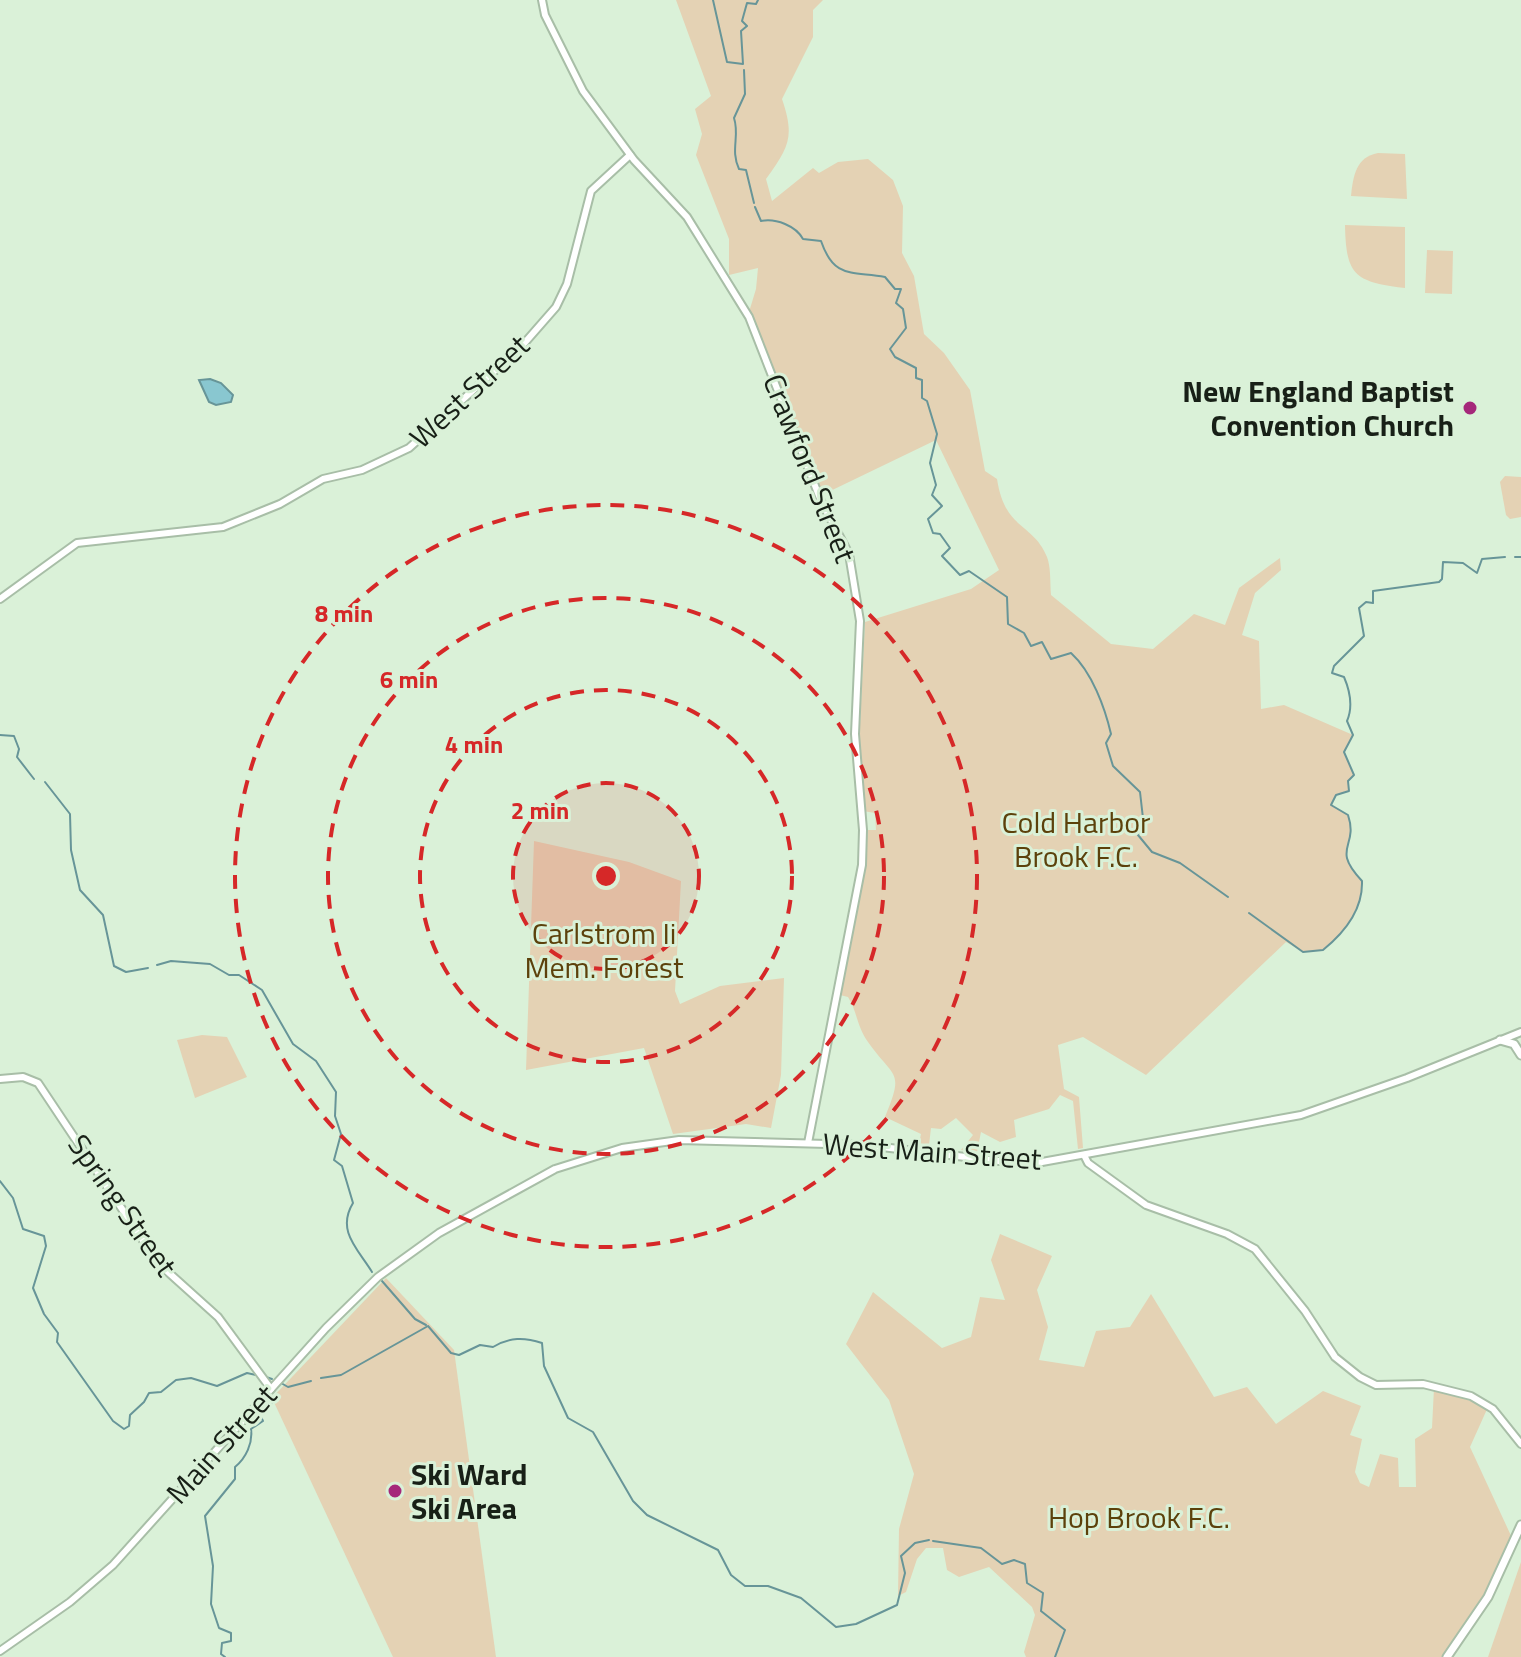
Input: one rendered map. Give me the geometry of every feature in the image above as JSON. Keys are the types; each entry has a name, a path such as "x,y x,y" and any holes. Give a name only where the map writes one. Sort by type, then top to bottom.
{"main road":[{"path":"1500,1040 1514,1044 1521,1055"},
{"path":"1447,1657 1488,1597 1521,1525"}],"street":[{"name":"Crawford Street","path":"542,0 573,76 630,155 698,232 752,323 817,491 849,554 860,628 855,734 863,825 862,865 808,1143"},
{"name":"West Street","path":"0,599 73,545 233,524 280,504 323,479 382,462 418,442 521,347 556,307 569,279 591,191 598,180 630,155"},
{"name":"West Main Street","path":"439,1233 555,1169 622,1148 679,1140 808,1143 895,1147 1009,1162 1042,1162 1301,1115 1422,1073 1521,1032"},
{"name":"Spring Street","path":"0,1079 23,1077 38,1083 158,1263 218,1317 271,1389"},
{"path":"1084,1155 1088,1163 1146,1205 1227,1234 1255,1249 1305,1311 1335,1357 1360,1377 1376,1385 1423,1384 1471,1396 1497,1413 1521,1444"},
{"name":"Main Street","path":"0,1651 70,1602 113,1565 271,1389 378,1277 439,1233"}],"green space":[{"name":"Cold Harbor Brook F.C.","path":"676,0 823,0 813,10 813,37 782,99 789,133 785,150 766,179 772,201 813,168 819,173 838,162 868,159 893,180 903,206 902,253 914,276 924,334 944,353 970,390 985,471 997,479 1006,508 1034,537 1047,557 1051,595 1111,644 1153,649 1194,614 1225,625 1239,588 1280,558 1281,570 1255,593 1242,635 1259,641 1261,709 1284,705 1353,735 1344,752 1354,775 1348,781 1349,791 1336,795 1331,805 1348,815 1350,834 1346,854 1362,881 1359,901 1351,920 1323,950 1303,952 1286,942 1146,1075 1083,1037 1058,1045 1064,1089 1079,1097 1083,1148 1078,1149 1073,1101 1060,1095 1049,1109 1014,1120 1016,1137 1000,1142 981,1132 977,1152 961,1150 973,1135 956,1118 941,1129 931,1128 929,1145 919,1143 921,1134 885,1117 894,1090 894,1075 864,1036 848,997 840,995 864,870 866,830 876,830 875,813 863,811 859,745 865,622 971,589 999,570 936,440 822,495 749,312 758,268 729,275 729,239 696,155 702,134 695,109 711,96"},
{"path":"1378,153 1405,154 1407,199 1351,196 1360,163"},
{"path":"1345,225 1405,227 1405,288 1374,283 1356,273 1348,255"},
{"path":"1427,250 1453,251 1452,294 1425,293"},
{"path":"1505,476 1521,477 1521,517 1510,519 1506,515 1500,482"},
{"name":"Carlstrom Ii Mem. Forest","path":"534,841 629,862 681,881 675,991 680,1004 720,986 784,978 781,1075 771,1128 746,1124 673,1134 644,1048 526,1070"},
{"path":"202,1035 227,1037 247,1077 195,1098 177,1040"},
{"name":"Hop Brook F.C.","path":"1000,1234 1052,1256 1037,1290 1048,1327 1039,1360 1084,1367 1096,1331 1130,1327 1151,1294 1214,1397 1247,1387 1276,1424 1323,1391 1361,1406 1350,1435 1362,1439 1355,1472 1360,1483 1369,1487 1380,1454 1398,1458 1399,1487 1416,1487 1415,1439 1432,1428 1434,1388 1488,1407 1470,1447 1513,1540 1502,1565 1445,1657 1026,1657 1024,1652 1035,1615 1032,1607 989,1567 959,1577 947,1570 943,1548 926,1548 917,1559 906,1592 898,1596 899,1529 914,1474 889,1400 846,1344 873,1292 942,1348 971,1337 980,1297 1005,1300 991,1260"},
{"name":"Ski Ward Ski Area","path":"386,1278 454,1350 496,1657 393,1657 272,1398"},
{"path":"1521,1562 1521,1657 1488,1657"}],"water":[{"path":"210,379 221,383 233,395 231,402 216,405 209,402 199,380"}],"waterway":[{"path":"713,0 727,62 743,64 741,31 747,26 742,21 747,3 756,4 758,0"},
{"path":"744,70 745,94 734,118 735,156 739,169 746,170 754,203"},
{"path":"755,207 761,221 779,222 796,230 803,239 821,241 838,268 885,277 895,289 901,289 896,303 903,309 906,328 890,349 895,357 916,368 916,378 922,380 922,398 927,401 937,434 930,463 936,485 932,495 942,506 928,519 933,533 940,534 950,548 942,556 960,575 969,571 1007,597 1008,624 1024,633 1031,646 1042,642 1051,659 1071,653 1079,661 1097,691 1105,713 1111,734 1106,743 1113,766 1140,792 1144,827 1138,835 1152,852 1180,863 1228,897"},
{"path":"1249,913 1303,952 1323,950 1345,928 1356,911 1362,881 1346,854 1350,834 1348,815 1331,805 1336,795 1349,791 1348,781 1354,775 1344,752 1353,735 1347,721 1349,693 1344,677 1332,673 1334,666 1364,636 1359,608 1366,602 1373,603 1373,591 1439,582 1443,562 1463,563 1477,573 1482,559 1505,557"},
{"path":"1515,557 1521,557"},
{"path":"0,735 14,736 19,749 17,757 34,779"},
{"path":"45,782 70,814 71,850 80,890 103,915 114,966 126,972 148,968"},
{"path":"157,965 171,961 210,964 229,975 239,975 262,990 293,1044 316,1061 336,1092 335,1116 341,1134 334,1160 342,1166 353,1203 348,1213 348,1231 372,1272"},
{"path":"0,1181 13,1198 23,1229 44,1236 46,1246 33,1288 44,1314 58,1333 57,1342 113,1421 124,1429 129,1426 130,1415 149,1393 161,1392 176,1380 191,1378 217,1386 247,1373 256,1375"},
{"path":"382,1281 415,1319 426,1325"},
{"path":"321,1378 341,1375 428,1326 451,1353 459,1355 480,1345 493,1347 511,1340 542,1343 544,1366 568,1418 593,1432 633,1501 647,1515 718,1550 731,1575 745,1586 768,1586 801,1598 836,1627 856,1624 897,1605 905,1573 901,1556 915,1543 929,1540"},
{"path":"266,1377 272,1379"},
{"path":"281,1383 288,1387 311,1381"},
{"path":"225,1657 221,1654 222,1643 231,1641 231,1633 219,1628 211,1604 213,1566 205,1516 235,1479 235,1467 248,1450 251,1429 263,1421 260,1415 278,1397"},
{"path":"933,1541 981,1548 1002,1564 1014,1560 1025,1564 1027,1583 1043,1593 1041,1611 1065,1630 1055,1657"}],"place":[{"name":"New England Baptist Convention Church","path":"1470,408"},
{"name":"Ski Ward Ski Area","path":"395,1491"}]}
